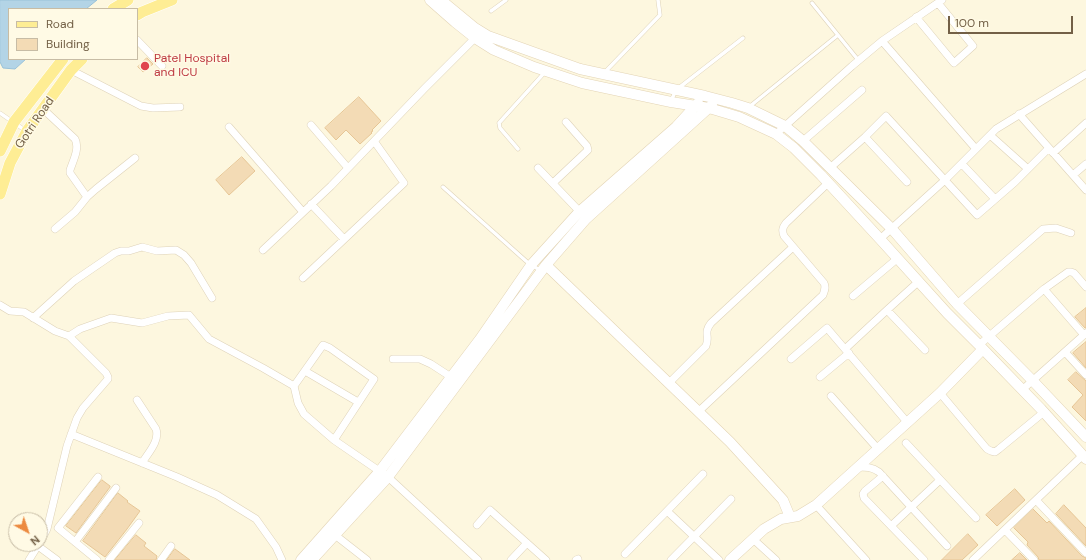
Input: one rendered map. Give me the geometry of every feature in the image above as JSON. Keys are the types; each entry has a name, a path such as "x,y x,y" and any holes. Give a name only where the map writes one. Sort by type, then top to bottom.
{"main road":[{"path":"115,8 128,0"},
{"path":"138,14 165,1"},
{"name":"Gotri Road","path":"0,151 14,122 62,60"},
{"name":"Gotri Road","path":"0,194 10,163 27,131 71,70 81,60"}],"street":[{"path":"430,0 454,22 494,50 546,71 582,83 670,102 709,108 739,117 776,134 794,148 898,258 946,313 1044,412 1084,457 1036,500 974,560"},
{"path":"441,0 475,28 488,36 574,68 717,99 748,108 785,126 803,141 892,229 957,304 1086,437"},
{"path":"776,134 882,41 916,17 940,1 973,46 954,62 916,17"},
{"path":"263,250 348,168 475,38"},
{"path":"138,41 162,66"},
{"path":"882,41 976,149"},
{"path":"71,70 141,106 153,108 180,107"},
{"path":"880,239 962,164 996,129 1086,74"},
{"path":"803,141 862,90"},
{"path":"301,560 383,474 531,265 676,128 705,96"},
{"path":"312,560 335,535 583,216 709,108 717,99"},
{"path":"43,109 76,141 77,146 70,173 87,198"},
{"path":"1019,114 1086,190"},
{"path":"830,168 886,116 977,216 1028,169 1086,123"},
{"path":"553,183 588,150 588,146 566,122"},
{"path":"311,125 348,168"},
{"path":"229,127 303,212"},
{"path":"990,135 1028,169"},
{"path":"865,137 907,182"},
{"path":"303,278 404,183 374,141"},
{"path":"55,229 75,212 96,189 135,158"},
{"path":"962,164 995,200"},
{"path":"1073,175 1086,164"},
{"path":"538,168 583,216"},
{"path":"698,412 823,295 826,286 784,236 783,227 828,183"},
{"path":"311,204 344,239"},
{"path":"957,304 1043,229 1056,228 1071,233"},
{"path":"33,318 74,281 115,253 132,250 138,247 156,251 173,250 181,252 191,263 212,298"},
{"path":"669,383 706,346 707,330 711,323 793,247"},
{"path":"853,296 898,258"},
{"path":"544,268 669,383 730,442 783,500 790,517"},
{"path":"730,560 764,529 781,519 798,516 816,505 940,393 989,336 1044,289 1068,272 1071,272 1086,288"},
{"path":"820,378 887,310 918,282"},
{"path":"1022,390 1085,334 1044,289"},
{"path":"0,305 10,311 24,312 55,331 69,336 108,377 107,381 83,408 77,418 67,446 48,525"},
{"path":"887,310 925,350"},
{"path":"69,336 80,328 111,318 142,323 168,316 189,315 209,339 294,386 298,403 304,414 334,440 383,474 478,560"},
{"path":"791,359 827,328 907,422"},
{"path":"294,386 323,345 330,348 374,379 334,440"},
{"path":"1065,352 1086,375"},
{"path":"392,359 420,359 451,377"},
{"path":"305,371 358,402"},
{"path":"940,393 987,449 995,452 1044,412"},
{"path":"831,396 878,449"},
{"path":"136,400 156,429 157,433 157,440 142,463"},
{"path":"71,436 142,463 217,496 256,519 276,547 282,560"},
{"path":"906,443 976,518"},
{"path":"858,466 874,468 883,476 947,546"},
{"path":"626,554 703,474"},
{"path":"97,560 58,528 98,476"},
{"path":"883,476 865,491 863,494 864,498 924,560"},
{"path":"891,526 940,480"},
{"path":"75,542 116,488"},
{"path":"671,560 731,499"},
{"path":"1036,500 1086,553"},
{"path":"816,505 866,560"},
{"path":"476,525 490,510 546,560"},
{"path":"667,511 719,560"},
{"path":"109,560 139,523"},
{"path":"1005,530 1034,560"},
{"path":"335,535 367,560"},
{"path":"753,539 776,560"},
{"path":"511,560 527,543"},
{"path":"161,560 171,546"},
{"path":"48,552 57,560"}],"lane":[{"path":"491,11 506,0"},
{"path":"603,74 660,16 658,0"},
{"path":"812,3 858,61"},
{"path":"748,108 838,35"},
{"path":"670,102 676,90 743,38"},
{"path":"518,149 500,128 499,123 546,71"},
{"path":"0,113 27,131"},
{"path":"443,187 531,265 544,268"}],"water":[{"path":"0,0 97,0 87,8 8,8 8,60 25,60 15,69 3,68 0,62"}],"building":[{"path":"147,58 153,64 143,72 138,67"},
{"path":"359,97 381,121 372,130 372,133 360,144 346,130 336,140 325,128"},
{"path":"242,157 255,171 229,195 216,180"},
{"path":"1086,308 1086,328 1085,328 1075,317"},
{"path":"1086,342 1086,368 1073,353"},
{"path":"1076,372 1086,381 1086,421 1072,407 1083,395 1068,380"},
{"path":"102,480 110,487 76,533 66,526"},
{"path":"1015,489 1025,500 997,526 986,515"},
{"path":"118,493 128,501 127,502 140,511 105,557 83,541"},
{"path":"1064,505 1086,528 1086,546 1056,514"},
{"path":"1033,509 1047,523 1049,521 1082,556 1086,558 1086,560 1039,560 1027,545 1028,542 1014,528"},
{"path":"968,534 978,545 962,560 942,560"},
{"path":"136,535 146,543 144,546 157,556 156,560 115,560"},
{"path":"175,549 190,560 167,560"},
{"path":"1020,553 1027,560 1012,560"}],"place":[{"name":"Patel Hospital and ICU","path":"145,66"}]}
